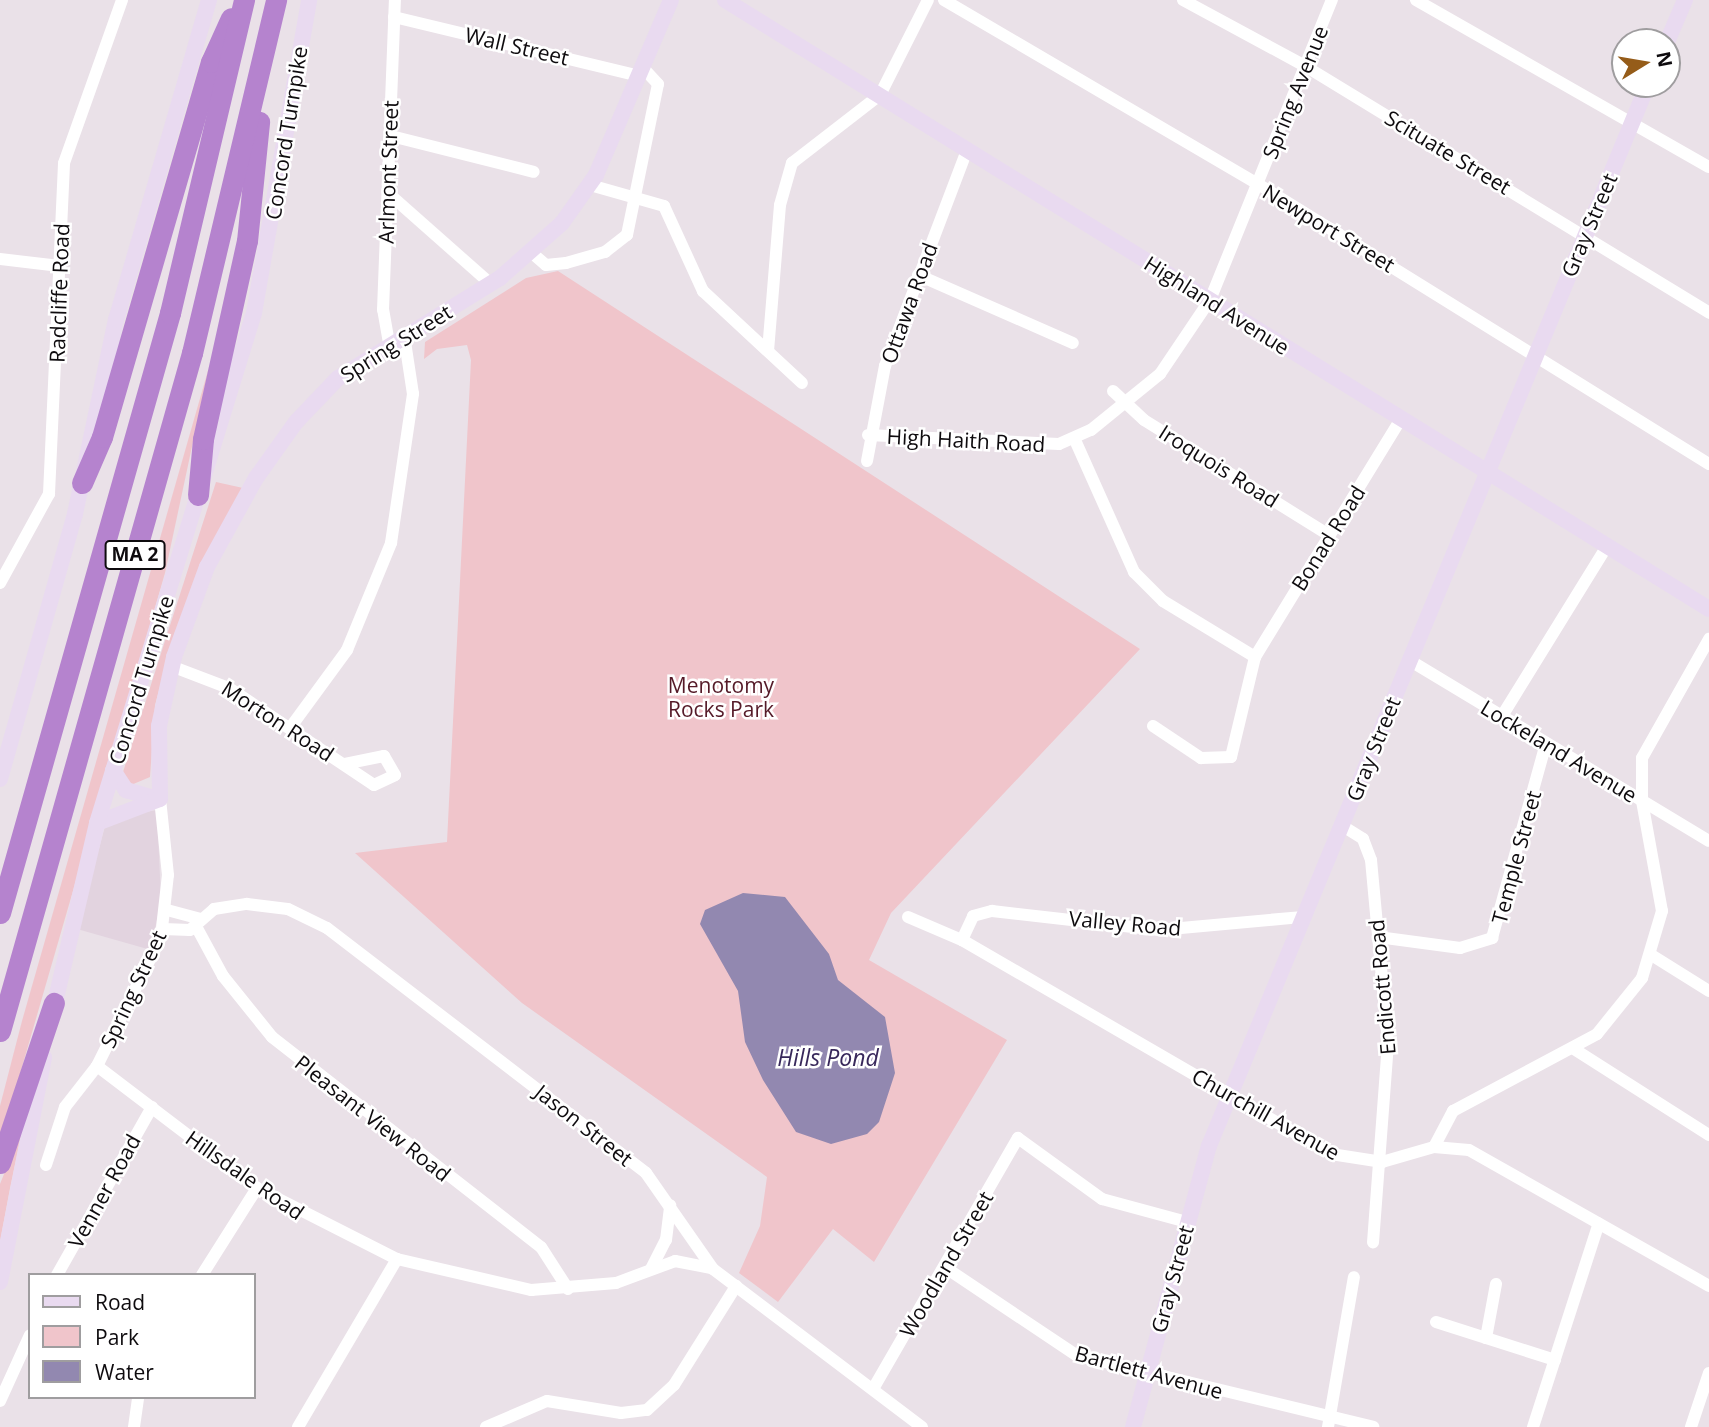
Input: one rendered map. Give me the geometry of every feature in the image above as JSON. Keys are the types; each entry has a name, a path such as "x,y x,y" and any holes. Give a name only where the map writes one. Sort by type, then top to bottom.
{"highway":[{"path":"82,483 102,438 211,62 241,0"},
{"name":"MA 2","path":"0,913 166,327 241,0"},
{"name":"Concord Turnpike","path":"0,1031 192,353 276,0"},
{"path":"198,495 203,439 250,226 260,76"},
{"path":"0,1163 54,1003"}],"street":[{"name":"Radcliffe Road","path":"0,583 49,494 68,142 122,0"},
{"path":"0,779 82,483 112,336 209,0"},
{"name":"Concord Turnpike","path":"0,1282 54,1003 97,823 259,292 309,0"},
{"name":"Arlmont Street","path":"290,728 347,650 391,543 413,394 396,339 383,310 395,0"},
{"name":"Spring Street","path":"46,1165 62,1114 97,1066 163,929 167,910 158,736 171,666 212,557 276,447 331,383 396,339 491,284 532,253 590,185 671,0"},
{"name":"Highland Avenue","path":"725,0 1709,609"},
{"path":"768,351 784,182 803,149 880,95 928,0"},
{"name":"Newport Street","path":"944,0 1258,184 1536,354 1709,464"},
{"name":"Scituate Street","path":"1183,0 1305,66 1584,234 1709,313"},
{"name":"Spring Avenue","path":"1210,300 1332,0"},
{"path":"1416,0 1633,119 1709,167"},
{"path":"1671,28 1679,2"},
{"name":"Wall Street","path":"394,17 641,72"},
{"path":"532,253 549,265 608,250 627,234 637,198 657,83 641,72"},
{"name":"Gray Street","path":"1133,1427 1187,1222 1230,1097 1642,98"},
{"path":"391,135 534,172"},
{"name":"Ottawa Road","path":"867,461 868,435 885,366 967,150"},
{"path":"590,185 637,198 670,212 703,291 802,383"},
{"path":"388,193 491,284"},
{"path":"0,259 60,266"},
{"path":"918,275 1073,343"},
{"name":"High Haith Road","path":"868,435 1041,446 1075,440 1126,404 1176,357 1210,300"},
{"name":"Iroquois Road","path":"1113,391 1126,404 1329,535"},
{"name":"Bonad Road","path":"1153,726 1202,758 1231,757 1255,657 1401,419"},
{"path":"1075,440 1133,572 1163,601 1255,657"},
{"path":"1502,716 1607,546"},
{"path":"1434,1147 1444,1124 1471,1098 1574,1049 1617,1016 1653,956 1661,890 1642,801 1648,740 1709,639"},
{"name":"Lockeland Avenue","path":"1409,660 1709,841"},
{"name":"Morton Road","path":"171,666 219,682 344,764"},
{"name":"Temple Street","path":"1378,937 1460,947 1492,938 1546,743"},
{"path":"113,770 126,790 160,799"},
{"path":"97,823 160,799"},
{"name":"Endicott Road","path":"1341,825 1368,849 1389,1058 1373,1242"},
{"name":"Jason Street","path":"163,929 199,923 217,908 261,904 320,923 646,1173 669,1201 713,1269 922,1427"},
{"path":"167,910 199,923"},
{"name":"Valley Road","path":"962,940 973,916 992,911 1159,930 1303,917"},
{"name":"Churchill Avenue","path":"908,917 962,940 1331,1154 1382,1162 1434,1147 1492,1158 1598,1223 1709,1286"},
{"name":"Pleasant View Road","path":"199,923 223,976 272,1037 541,1247 568,1289"},
{"path":"1653,956 1709,991"},
{"path":"1574,1049 1709,1135"},
{"name":"Hillsdale Road","path":"97,1066 257,1188 397,1259 501,1286 568,1289 616,1283 680,1261 713,1269"},
{"name":"Venner Road","path":"58,1273 152,1107"},
{"name":"Woodland Street","path":"873,1390 946,1268 1018,1138 1102,1199 1187,1222"},
{"path":"203,1273 257,1188"},
{"path":"651,1269 668,1233 669,1201"},
{"path":"1533,1427 1598,1223"},
{"path":"286,1427 300,1425 397,1259"},
{"name":"Bartlett Avenue","path":"946,1268 1061,1347 1147,1374 1329,1422 1373,1427"},
{"path":"1329,1422 1354,1276"},
{"path":"1486,1338 1496,1284"},
{"path":"486,1427 547,1401 631,1414 654,1406 736,1286"},
{"path":"1436,1322 1555,1360"},
{"path":"0,1401 28,1339"},
{"path":"1692,1427 1709,1373"},
{"path":"134,1427 138,1399"}],"shaded area":[{"path":"157,810 161,899 151,950 77,929 107,819"}],"green space":[{"name":"Menotomy Rocks Park","path":"558,271 1140,649 891,913 869,960 1007,1040 874,1262 833,1229 778,1302 739,1273 760,1226 767,1177 522,1003 355,853 447,842 471,360 467,345 437,349 424,359 425,342 526,278"},
{"path":"209,367 165,573 0,1143 0,1106 22,1021"},
{"path":"216,482 243,488 175,632 155,705 150,777 131,785 123,772"},
{"path":"23,1127 10,1188 0,1242 0,1184"}],"water":[{"name":"Hills Pond","path":"743,893 785,897 829,954 838,980 885,1017 895,1073 879,1122 867,1134 831,1144 796,1132 763,1080 745,1042 738,991 700,924 705,910"}]}
